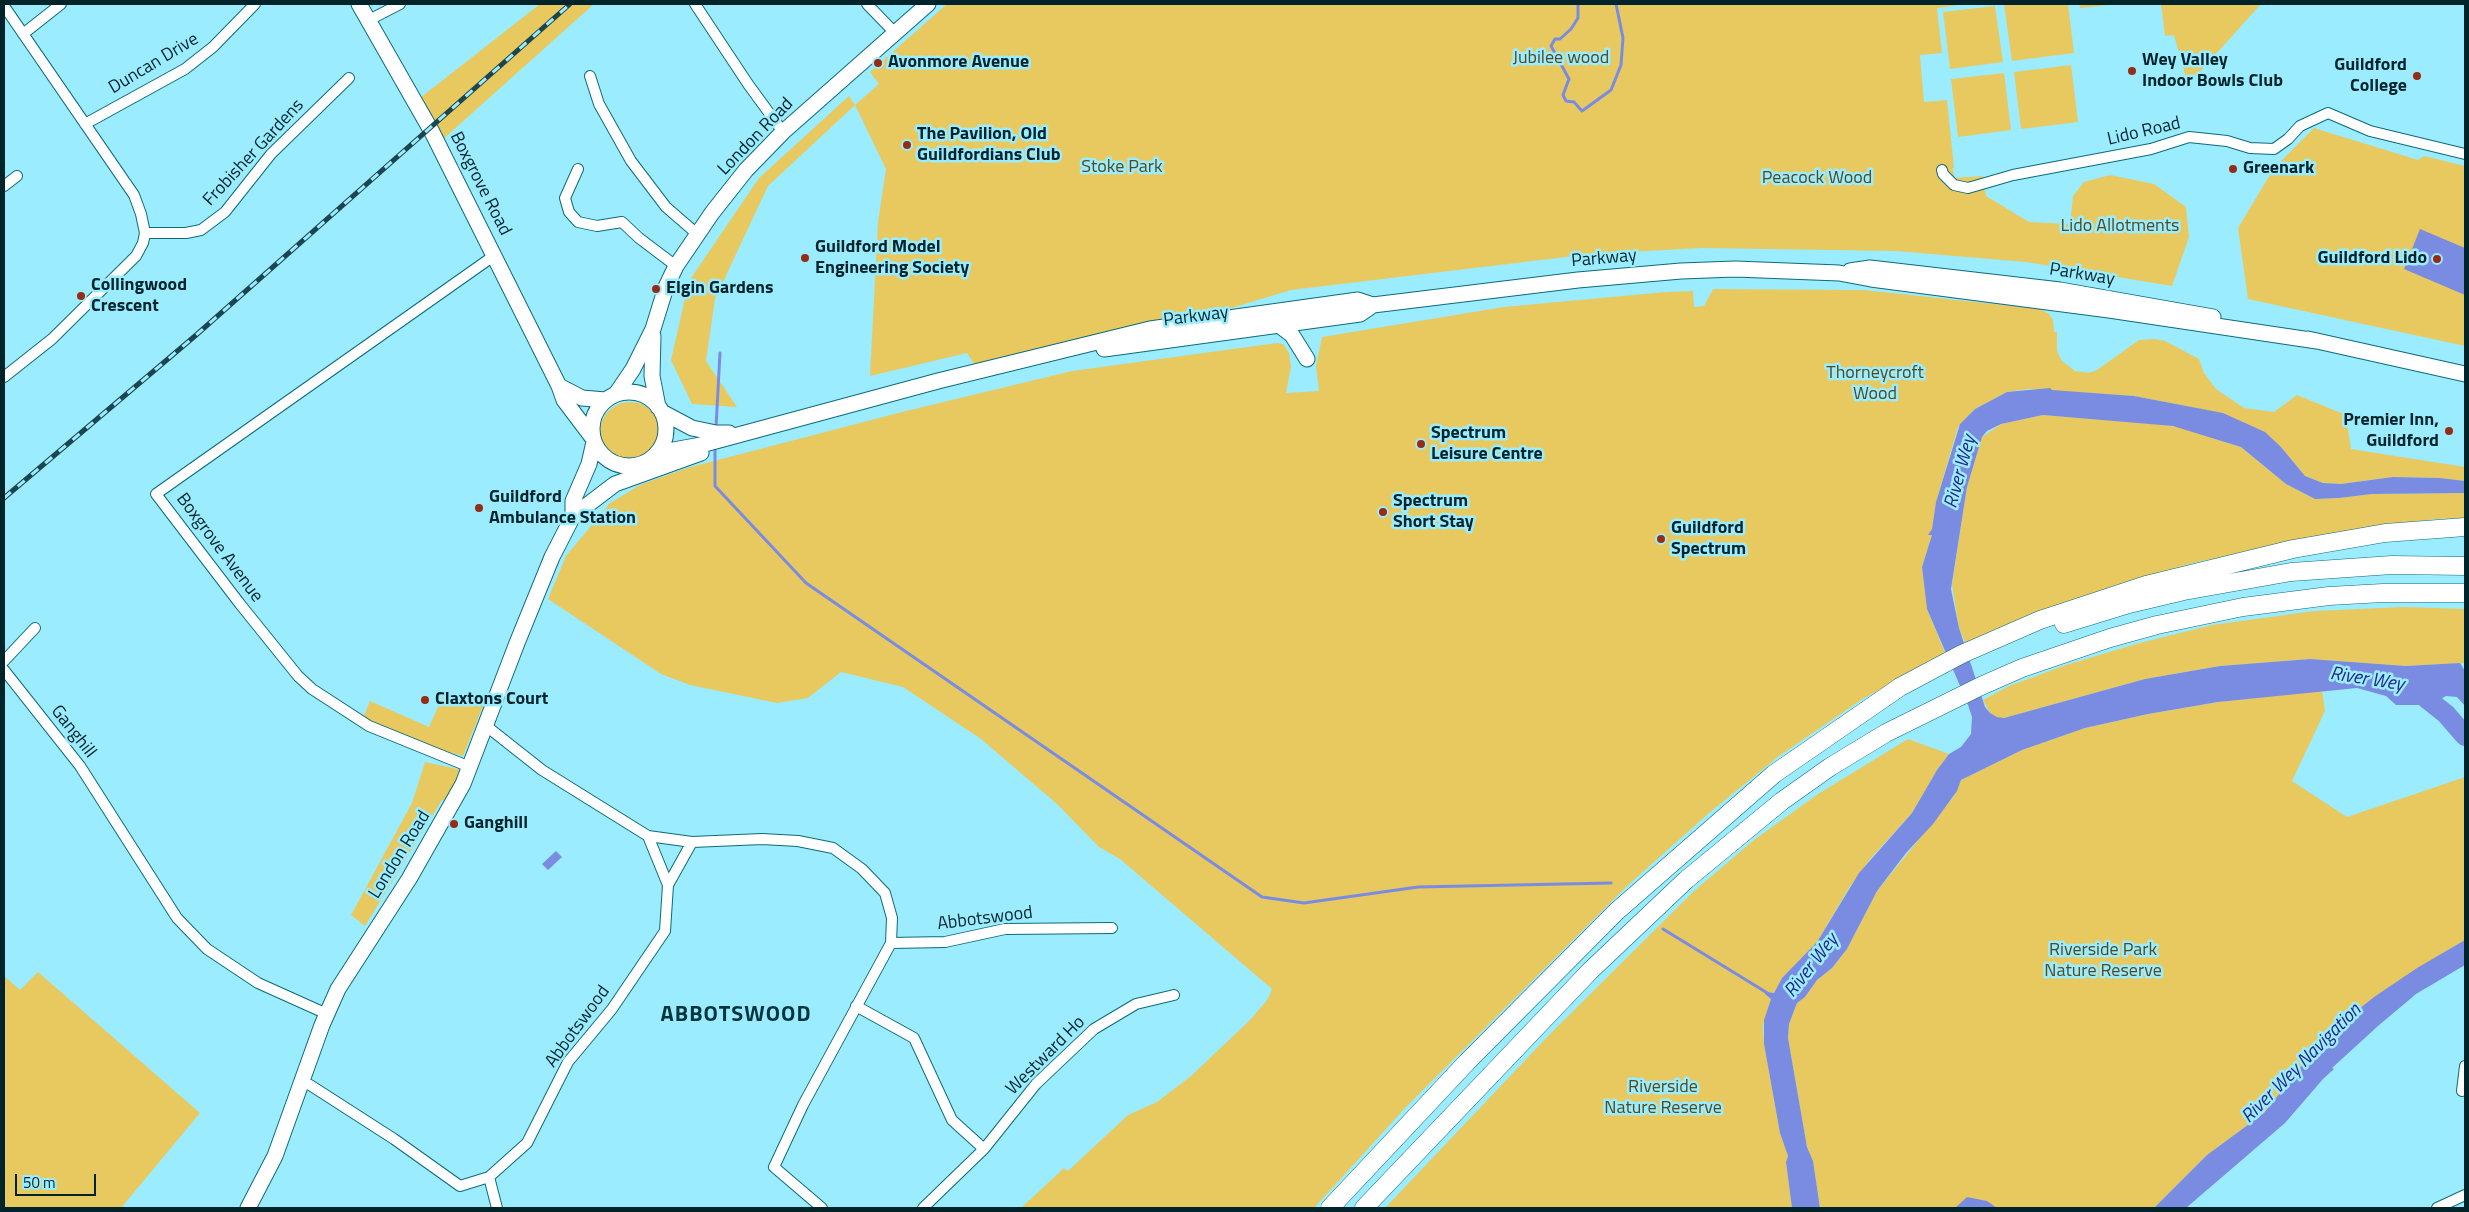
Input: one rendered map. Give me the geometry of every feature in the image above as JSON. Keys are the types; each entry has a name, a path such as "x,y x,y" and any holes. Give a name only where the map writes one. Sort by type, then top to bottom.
{"highway":[{"path":"1330,1208 1467,1062 1617,911 1753,791 1900,688 1991,646 2040,620 2114,595 2228,564 2385,533 2465,527"},
{"path":"1991,646 2129,604 2223,583 2341,567 2392,565 2465,566"},
{"path":"1364,1208 1570,992 1686,880 1754,823 1806,784 1857,750 1913,719 2004,676 2110,638 2243,607 2329,596 2383,592 2465,593"}],"main road":[{"name":"Boxgrove Road","path":"359,4 432,132 495,255 559,386 564,400 593,439"},
{"name":"London Road","path":"611,397 634,369 653,329 666,287 676,266 696,233 746,170 783,132 928,4"},
{"name":"Parkway","path":"772,425 1150,329 1358,300 1373,305 1578,280 1680,271 1735,269 1838,272 1871,279 2109,310 2317,341 2465,374"},
{"name":"Parkway","path":"1021,361 1360,314 1373,305"},
{"path":"1279,325 1292,335 1307,359"},
{"name":"London Road","path":"653,329 652,376 660,410"},
{"path":"559,386 582,398 611,397 628,392 639,394 650,399 660,410 692,428 716,433 772,425"},
{"path":"573,516 573,501 589,464 593,439 593,421 597,409 611,397"},
{"path":"657,453 664,442 666,430 660,410"},
{"path":"616,484 624,473 657,453 701,445 772,425"},
{"path":"573,516 616,484 772,425"},
{"path":"593,439 603,456 614,463 626,466 639,465"},
{"name":"London Road","path":"248,1208 269,1171 338,989 425,853 455,801 552,557 573,516"}],"street":[{"path":"23,34 61,4"},
{"name":"Duncan Drive","path":"85,124 185,69 213,47 255,4"},
{"path":"369,20 400,4"},
{"path":"695,4 748,84 783,132"},
{"path":"867,4 895,33"},
{"path":"4,6 134,195 145,233 144,243 136,256 52,338 4,377"},
{"path":"590,76 599,104 631,161 666,207 696,233"},
{"name":"Frobisher Gardens","path":"145,233 186,233 201,230 225,212 271,154 349,78"},
{"name":"Lido Road","path":"1942,170 1943,174 1954,185 1968,188 2013,175 2150,150 2189,137 2227,141 2250,148 2274,149 2288,139 2300,126 2328,113 2370,131 2465,154"},
{"path":"578,169 565,198 569,212 578,222 596,226 622,222 639,238 676,266"},
{"path":"4,186 17,176"},
{"name":"Boxgrove Avenue","path":"470,767 369,726 312,689 298,676 240,604 156,494 495,255"},
{"path":"4,660 35,628"},
{"name":"Ganghill","path":"4,670 80,766 177,918 208,949 258,984 327,1014"},
{"path":"485,725 542,770 648,836 692,842 762,839 798,841 833,848 862,869 885,893 892,918 892,943 803,1105 774,1167 822,1208"},
{"name":"Abbotswood","path":"648,836 668,885"},
{"name":"Abbotswood","path":"302,1082 394,1139 460,1186 489,1177 527,1143 568,1062 612,1009 665,931 668,885 692,842"},
{"name":"Abbotswood","path":"892,943 944,942 1005,929 1112,928"},
{"name":"Westward Ho","path":"922,1208 984,1149 1036,1084 1094,1029 1136,1004 1174,996"},
{"path":"856,1006 914,1038 952,1120 984,1149"},
{"path":"2462,1091 2465,1066"},
{"path":"489,1177 497,1208"},
{"path":"2437,1208 2465,1195"}],"green space":[{"path":"540,4 594,4 441,141 420,98"},
{"name":"Stoke Park","path":"947,4 1967,4 1937,8 1942,53 1920,55 1924,102 1947,100 1954,168 1952,168 1955,178 1983,176 1986,196 2029,222 2070,224 2073,196 2084,182 2110,175 2154,184 2186,207 2189,237 2172,286 2026,262 1896,251 1701,248 1591,254 1291,290 1195,319 975,365 967,353 870,376 878,222 886,169 855,105 879,84 870,72"},
{"path":"2004,4 2068,4 2074,53 2012,61"},
{"path":"2079,4 2120,4 2080,8"},
{"path":"2161,4 2261,4 2188,85 2174,35 2165,36"},
{"path":"1995,6 2003,62 1950,69 1943,12"},
{"path":"2071,65 2078,122 2021,129 2014,72"},
{"path":"2004,73 2011,130 1958,137 1951,79"},
{"path":"849,96 855,105 768,186 715,299 706,361 737,407 692,404 671,360 689,281 759,178"},
{"path":"2314,128 2418,160 2424,156 2465,166 2465,346 2248,299 2238,228 2274,168"},
{"name":"Thorneycroft Wood","path":"1713,289 1864,290 2040,309 2049,314 2053,320 2054,332 2057,332 2057,350 2061,360 2075,371 2089,373 2097,370 2139,340 2155,339 2165,341 2199,359 2204,373 2216,389 2244,408 2274,412 2297,395 2346,415 2351,449 2465,467 2465,481 2440,478 2393,477 2341,484 2323,483 2305,476 2281,447 2195,408 2134,396 2029,389 2007,392 1975,409 1958,427 1936,502 1932,530 1929,535 1932,535 1922,567 1927,609 1946,655 1864,698 1779,756 1709,813 1626,887 1406,1107 1314,1208 1021,1208 1064,1168 1068,1171 1128,1115 1157,1102 1191,1076 1250,1020 1268,999 1272,989 1120,859 1099,847 1057,804 981,739 903,687 841,672 808,698 777,703 690,685 661,674 548,599 566,556 610,503 640,485 687,468 902,412 1072,371 1277,343 1283,344 1289,353 1291,367 1286,393 1319,391 1316,366 1322,337 1504,307 1666,292 1693,291 1694,307 1704,306"},
{"path":"630,402 647,407 655,415 660,432 655,449 647,457 630,462 613,457 605,449 600,432 605,415 613,407"},
{"path":"2043,415 2158,424 2184,428 2241,447 2286,484 2315,499 2372,494 2465,493 2465,518 2436,519 2372,527 2197,562 2132,580 2051,609 1966,645 1959,628 1952,585 1967,487 1982,437 2001,424"},
{"path":"2404,607 2465,609 2465,663 2406,666 2310,659 2220,666 2145,679 2004,718 1997,718 1990,713 1983,700 2009,686 2066,665 2136,644 2212,625 2314,611"},
{"name":"Riverside Park Nature Reserve","path":"2322,690 2325,711 2292,781 2347,817 2465,777 2465,940 2374,997 2341,1024 2308,1054 2303,1064 2264,1113 2207,1155 2154,1208 1820,1208 1813,1161 1807,1147 1788,1038 1789,1024 1797,1003 1805,997 1817,980 1832,968 1847,949 1877,891 1954,796 1961,780 2022,750 2085,728 2148,714 2218,702"},
{"path":"445,691 485,701 463,756 424,745 363,718 370,701 429,727"},
{"name":"Riverside Nature Reserve","path":"1908,739 1949,754 1937,770 1912,813 1871,858 1849,888 1817,942 1782,978 1774,993 1769,994 1771,999 1763,1026 1764,1044 1780,1133 1788,1156 1786,1162 1792,1208 1385,1208 1549,1035 1694,891 1754,840 1818,794"},
{"path":"425,762 462,770 455,801 442,800 365,926 351,915 412,803"},
{"path":"38,972 200,1113 121,1208 4,1208 4,976 20,990"}],"water":[{"name":"Guildford Lido","path":"2420,229 2465,248 2465,295 2404,269"},
{"path":"2050,388 2052,390 2134,396 2223,413 2265,432 2281,447 2305,476 2323,483 2341,484 2393,477 2440,478 2465,481 2465,493 2372,494 2315,499 2286,484 2241,447 2173,426 2043,415 2001,424 1987,431 1982,437 1967,487 1951,589 1959,628 1985,707 1990,713 2004,718 2145,679 2220,666 2310,659 2406,666 2460,663 2465,671 2465,706 2457,697 2446,696 2439,700 2454,715 2451,718 2448,716 2445,719 2430,705 2396,705 2386,696 2357,688 2218,702 2148,714 2085,728 2022,750 1961,780 1957,791 1933,824 1906,853 1877,891 1847,949 1832,968 1817,980 1805,997 1797,1003 1789,1024 1788,1038 1807,1147 1813,1161 1820,1208 1792,1208 1786,1162 1788,1156 1780,1133 1764,1044 1764,1020 1771,999 1765,994 1766,992 1774,993 1782,978 1817,942 1859,873 1912,813 1937,770 1949,754 1961,747 1971,734 1972,717 1967,702 1927,609 1922,567 1932,535 1928,535 1932,529 1936,502 1960,424 1975,409 2007,392"},
{"path":"2460,722 2465,727 2465,745 2454,730"},
{"path":"556,851 562,857 548,870 542,864"},
{"path":"2465,940 2465,965 2416,994 2378,1026 2332,1068 2334,1069 2285,1123 2186,1208 2154,1208 2207,1155 2264,1113 2303,1064 2308,1054 2333,1030 2374,997 2417,968"},
{"path":"1967,1197 1987,1201 1997,1208 1955,1208"}],"waterway":[{"path":"1578,4 1578,18 1571,29 1560,39 1555,39 1551,46 1569,79 1563,95 1566,101 1574,102 1582,111 1611,90 1621,65 1623,38 1616,4"},
{"path":"716,427 720,353"},
{"path":"715,446 715,486 806,583 1262,897 1304,903 1418,887 1611,883"},
{"name":"River Wey","path":"2427,699 2446,714 2465,736"},
{"path":"1663,929 1769,994"}],"railway":[{"path":"4,498 195,336 570,4"}],"place":[{"name":"Avonmore Avenue","path":"878,63"},
{"name":"Wey Valley Indoor Bowls Club","path":"2132,71"},
{"name":"Guildford College","path":"2417,76"},
{"name":"The Pavilion, Old Guildfordians Club","path":"907,145"},
{"name":"Greenark","path":"2233,169"},
{"name":"Guildford Model Engineering Society","path":"805,258"},
{"name":"Guildford Lido","path":"2437,259"},
{"name":"Elgin Gardens","path":"656,289"},
{"name":"Collingwood Crescent","path":"81,296"},
{"name":"Premier Inn, Guildford","path":"2449,431"},
{"name":"Spectrum Leisure Centre","path":"1421,444"},
{"name":"Guildford Ambulance Station","path":"479,508"},
{"name":"Spectrum Short Stay","path":"1383,512"},
{"name":"Guildford Spectrum","path":"1661,539"},
{"name":"Claxtons Court","path":"425,700"},
{"name":"Ganghill","path":"454,824"}],"district":[{"name":"ABBOTSWOOD","path":"736,1016"}],"park label":[{"name":"Jubilee wood","path":"1561,59"},
{"name":"Peacock Wood","path":"1817,179"},
{"name":"Lido Allotments","path":"2120,227"}],"water label":[{"name":"River Wey Navigation","path":"2302,1064"}]}
